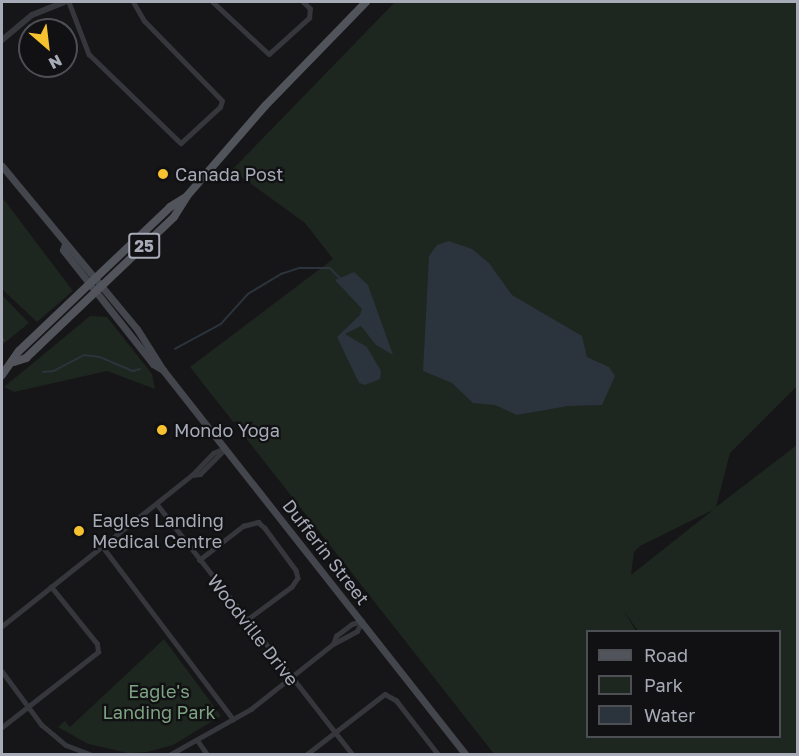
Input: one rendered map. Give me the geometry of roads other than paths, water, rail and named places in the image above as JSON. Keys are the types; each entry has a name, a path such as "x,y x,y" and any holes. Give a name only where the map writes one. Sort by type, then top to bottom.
{"main road":[{"name":"25","path":"14,362 26,358 174,217 187,196 265,106 366,2"},
{"name":"Dufferin Street","path":"2,166 65,244 97,278 159,359 163,370 465,754"},
{"name":"25","path":"2,375 14,362 19,351 170,207 187,196"},
{"name":"Dufferin Street","path":"65,244 63,250 90,285 153,364 163,370"}],"street":[{"path":"2,40 32,15 67,2 89,54 182,143 220,107 222,101 144,21 133,2"},
{"path":"213,2 269,54 309,18 311,11 303,2"},
{"path":"2,626 157,504 192,475 213,453 225,448"},
{"path":"192,475 200,474 217,461 225,448"},
{"name":"Woodville Drive","path":"157,504 290,678 352,754"},
{"path":"199,560 243,526 258,522 265,528 296,570 298,578 292,587 246,621"},
{"path":"103,547 233,719"},
{"path":"2,727 99,651 51,587"},
{"path":"333,644 336,636 351,624 362,621"},
{"path":"171,754 198,741 233,719 333,644 357,631 362,621"},
{"path":"2,671 28,706 66,745 89,754"},
{"path":"307,754 373,702 390,695 438,754"},
{"path":"198,741 207,754"}],"water":[{"path":"449,241 472,249 489,263 512,295 582,336 587,357 609,367 615,376 602,405 568,406 517,415 495,405 473,403 452,383 423,371 429,256 437,245"},
{"path":"354,272 368,285 393,355 376,345 361,326 345,334 367,347 381,371 380,379 365,385 359,383 337,337 360,315 362,309 335,280"}],"waterway":[{"path":"175,349 221,324 248,294 281,274 300,268 330,268 340,278"},
{"path":"43,372 54,371 84,355 100,357 133,371 140,369"}],"place":[{"name":"Canada Post","path":"163,174"},
{"name":"Mondo Yoga","path":"162,430"},
{"name":"Eagles Landing Medical Centre","path":"79,531"}],"park label":[{"name":"Eagle's Landing Park","path":"159,702"}]}
